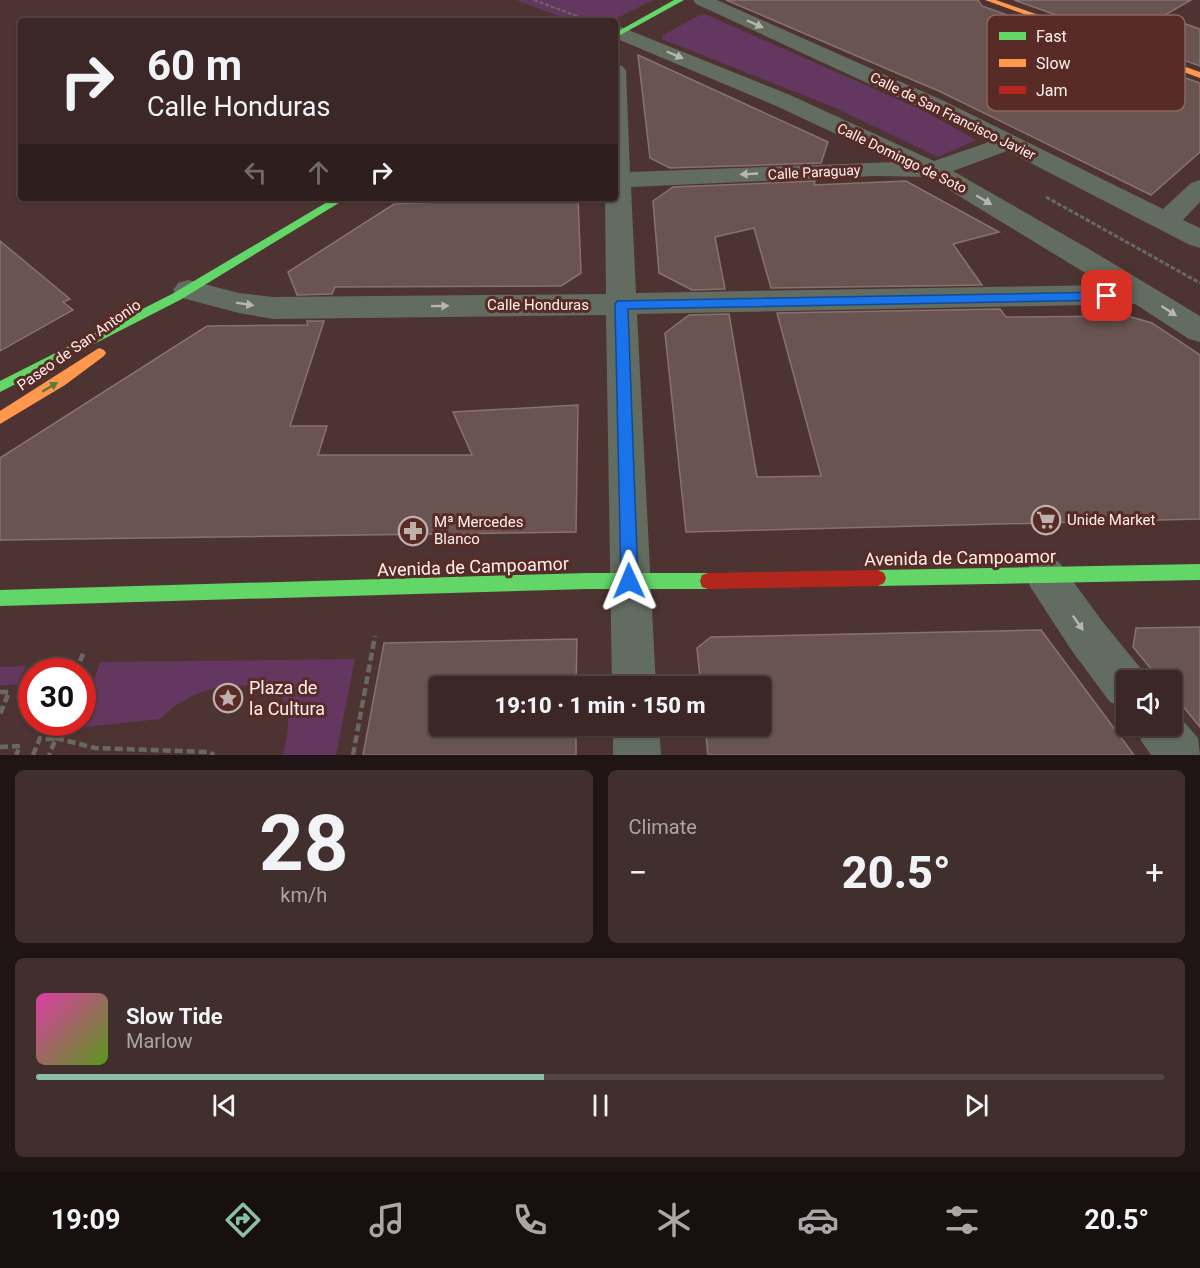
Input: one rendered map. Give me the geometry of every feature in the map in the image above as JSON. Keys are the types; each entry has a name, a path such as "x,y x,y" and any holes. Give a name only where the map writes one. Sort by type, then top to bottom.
{"main road":[{"path":"618,34 680,0"},
{"path":"989,0 1031,15"},
{"path":"1185,70 1200,75"},
{"name":"Paseo de San Antonio","path":"0,387 182,293 337,201"},
{"name":"Paseo de San Antonio","path":"0,418 60,381 182,293"},
{"name":"Avenida de Campoamor","path":"0,598 629,581 752,581 1200,572"}],"street":[{"name":"Calle de San Francisco Javier","path":"702,0 936,106 1200,239"},
{"name":"Calle Domingo de Soto","path":"618,34 782,100 933,170 1200,331"},
{"name":"Calle Paraguay","path":"618,180 876,169 933,170 1008,143"},
{"path":"1166,221 1200,188"},
{"path":"617,201 633,676"},
{"name":"Calle Honduras","path":"182,293 273,308 1142,294"},
{"path":"1045,574 1087,636 1116,673"},
{"path":"636,736 637,755"},
{"path":"1166,736 1181,755"}],"path":[{"path":"534,0 582,18"},
{"path":"1036,192 1200,283"},
{"path":"1103,236 1117,225"},
{"path":"353,755 375,636"},
{"path":"81,658 84,650"},
{"path":"0,692 9,692 0,714"},
{"path":"33,755 40,738 56,738 94,748 209,752 214,755"},
{"path":"50,755 56,738"},
{"path":"0,747 21,746 16,755"}],"shaded area":[{"path":"516,0 653,0 617,18 563,18"},
{"path":"702,14 924,111 976,140 938,157 833,107 662,39 663,35"},
{"path":"355,659 336,755 283,755 288,718 281,696 249,685 215,688 196,694 176,705 160,719 96,726 96,674 100,662"},
{"path":"18,666 17,684 0,686 0,667"}],"building":[{"path":"726,0 978,0 982,6 1007,15 987,15 987,111 1185,111 1185,78 1200,83 1200,152 1151,195 941,92"},
{"path":"1014,0 1191,0 1165,15 1056,15"},
{"path":"1185,24 1200,29 1200,66 1185,61"},
{"path":"638,55 828,142 821,163 670,168 650,158"},
{"path":"815,181 814,185 906,181 999,232 953,244 982,285 771,288 754,228 715,237 725,289 692,290 659,273 653,201 673,187"},
{"path":"462,201 578,201 581,273 561,286 335,287 332,294 297,295 288,272 394,204"},
{"path":"0,241 70,299 63,302 73,310 0,351"},
{"path":"1000,309 1006,317 1128,316 1152,323 1200,355 1200,519 686,532 665,333 689,315 729,314 757,477 821,476 777,313"},
{"path":"307,321 324,321 290,426 327,426 318,455 472,455 453,412 578,405 576,532 0,540 0,458 207,326 308,325"},
{"path":"1200,627 1200,727 1182,705 1182,670 1152,670 1133,647 1136,628"},
{"path":"1041,630 1116,731 1116,736 1120,736 1134,755 708,755 706,736 771,736 771,676 700,676 697,648 711,637"},
{"path":"577,639 576,676 429,676 429,736 576,736 576,755 363,755 384,643"}],"traffic: fast":[{"path":"618,34 680,0"},
{"path":"0,387 176,297 337,201"},
{"path":"878,578 1200,572"},
{"path":"0,598 588,581 708,581"}],"traffic: slow":[{"path":"989,0 1031,15"},
{"path":"1185,70 1200,75"},
{"path":"0,418 60,381 99,353"}],"traffic: jam":[{"path":"708,581 878,578"}],"place":[{"name":"Unide Market","path":"1046,520"},
{"name":"Mª Mercedes Blanco","path":"413,531"},
{"name":"Plaza de la Cultura","path":"228,698"}],"route":[{"path":"629,581 622,304 1107,296"}]}
